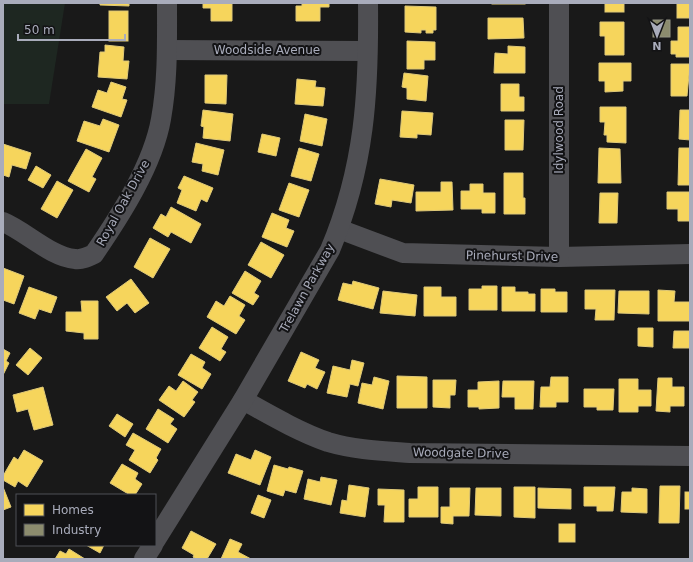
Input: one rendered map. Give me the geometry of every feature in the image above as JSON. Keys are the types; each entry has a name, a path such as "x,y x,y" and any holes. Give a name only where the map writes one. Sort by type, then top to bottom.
{"street":[{"name":"Royal Oak Drive","path":"3,222 46,247 70,258 77,259 94,254 131,192 151,151 161,120 167,76 167,3"},
{"name":"Trelawn Parkway","path":"156,539 243,400 330,250 339,229 355,177 365,112 368,3"},
{"name":"Idylwood Road","path":"559,3 559,257"},
{"name":"Woodside Avenue","path":"167,50 367,51"},
{"name":"Pinehurst Drive","path":"339,229 403,253 559,257 690,254"},
{"name":"Woodgate Drive","path":"243,400 295,428 328,442 369,450 410,453 690,456"},
{"path":"144,559 152,546"}],"shaded area":[{"path":"3,3 65,3 49,104 3,104"}],"building: Homes":[{"path":"100,3 129,3 129,6 100,5"},
{"path":"203,3 232,3 232,21 211,21 211,8 203,8"},
{"path":"302,3 329,3 329,7 320,7 320,21 296,21 296,6 302,6"},
{"path":"525,3 525,4 492,4"},
{"path":"605,3 624,3 624,12 605,12"},
{"path":"677,3 690,3 690,18 677,18"},
{"path":"405,6 436,7 436,30 433,30 433,33 426,33 426,30 421,30 421,33 405,32"},
{"path":"109,11 128,11 128,41 109,41"},
{"path":"488,18 523,18 524,38 488,39"},
{"path":"600,22 624,22 624,55 605,55 605,36 600,36"},
{"path":"678,27 690,27 690,57 676,57 676,54 671,54 671,41 678,41"},
{"path":"407,41 435,42 435,60 424,60 424,69 407,69"},
{"path":"105,45 124,47 123,61 129,61 127,79 98,77 100,52 105,52"},
{"path":"508,46 525,47 525,73 494,73 495,53 508,54"},
{"path":"599,63 631,63 631,81 623,81 623,91 605,92 605,81 599,81"},
{"path":"671,64 690,64 687,96 671,96"},
{"path":"404,73 428,76 426,101 407,99 407,88 402,87"},
{"path":"205,75 227,75 226,104 205,103"},
{"path":"297,79 316,81 315,87 325,88 323,106 295,104"},
{"path":"111,82 126,87 122,99 127,100 121,117 92,107 98,90 107,93"},
{"path":"501,84 519,84 519,97 524,97 524,111 501,111"},
{"path":"600,107 626,107 626,143 607,142 607,135 604,135 605,122 600,122"},
{"path":"203,110 233,114 230,141 203,138 204,127 201,126"},
{"path":"680,110 690,110 690,140 679,139"},
{"path":"402,111 433,113 431,135 417,134 417,138 400,137"},
{"path":"305,114 327,119 322,146 300,141"},
{"path":"103,119 119,125 109,152 77,141 84,121 100,126"},
{"path":"505,120 524,120 523,150 505,150"},
{"path":"262,134 280,138 276,156 258,152"},
{"path":"196,143 224,150 218,175 202,171 203,164 192,162"},
{"path":"3,144 31,153 26,169 12,165 9,177 3,175"},
{"path":"299,148 319,154 311,181 291,176"},
{"path":"599,148 620,149 621,183 598,183"},
{"path":"679,148 690,148 690,185 678,185"},
{"path":"86,149 102,158 92,177 96,179 89,192 68,181"},
{"path":"36,166 51,175 43,188 28,180"},
{"path":"504,173 523,173 523,198 525,198 525,214 504,214"},
{"path":"184,176 213,188 207,202 201,199 196,211 177,203 182,190 178,188"},
{"path":"380,179 414,185 411,203 392,200 391,207 375,204"},
{"path":"57,181 73,190 57,218 41,209"},
{"path":"441,182 452,182 453,210 416,211 416,192 441,192"},
{"path":"289,183 309,190 299,217 279,210"},
{"path":"470,184 483,184 483,193 495,193 495,213 482,213 482,209 461,209 461,191 470,191"},
{"path":"667,192 690,192 690,221 678,221 678,209 667,209"},
{"path":"600,193 618,193 617,223 599,223"},
{"path":"171,207 201,224 191,243 171,232 168,237 153,228 161,214 166,217"},
{"path":"272,213 289,220 286,228 294,231 287,247 262,237"},
{"path":"150,238 170,249 153,278 134,267"},
{"path":"261,242 284,255 271,278 248,265"},
{"path":"3,268 24,276 14,304 3,300"},
{"path":"245,271 261,281 254,293 259,296 253,305 232,293"},
{"path":"131,279 149,303 135,313 127,303 117,311 106,297"},
{"path":"353,281 379,288 373,309 338,300 343,283 352,285"},
{"path":"482,286 497,286 497,310 469,310 469,289 482,289"},
{"path":"29,287 57,297 51,313 39,309 35,319 19,313"},
{"path":"424,287 441,287 441,297 456,297 456,316 424,316"},
{"path":"502,287 515,287 515,292 528,292 528,294 535,294 535,311 502,311"},
{"path":"541,289 555,289 555,292 567,292 567,312 541,312"},
{"path":"585,290 615,290 614,320 595,320 596,309 585,309"},
{"path":"658,290 675,291 674,302 690,302 690,321 658,321"},
{"path":"383,291 417,295 415,316 380,313"},
{"path":"619,291 649,291 649,314 618,313"},
{"path":"230,296 245,305 239,316 245,320 236,334 207,317 216,301 224,306"},
{"path":"81,301 98,301 98,339 84,339 84,333 66,331 66,312 82,312"},
{"path":"212,327 228,337 221,349 226,352 220,361 199,348"},
{"path":"638,328 653,328 653,347 638,346"},
{"path":"674,331 690,331 690,348 673,348"},
{"path":"30,348 42,358 28,375 16,365"},
{"path":"3,349 10,353 6,361 9,363 3,375"},
{"path":"301,352 319,360 315,368 325,372 317,389 307,384 305,388 288,381"},
{"path":"191,354 205,362 202,368 211,374 202,389 178,375"},
{"path":"352,360 364,363 358,386 350,384 347,397 327,393 333,366 350,370"},
{"path":"397,376 427,377 427,408 397,408"},
{"path":"374,377 389,381 383,409 358,403 362,383 372,385"},
{"path":"551,377 568,377 568,402 556,402 556,407 540,407 541,387 550,387"},
{"path":"658,378 672,378 672,387 684,387 684,406 670,406 670,412 656,411"},
{"path":"619,379 638,379 638,390 651,390 651,406 638,406 638,412 619,412"},
{"path":"433,380 456,380 455,395 450,395 450,408 433,407"},
{"path":"183,381 198,392 192,400 195,402 184,417 159,400 169,386 176,391"},
{"path":"499,381 499,408 479,409 479,407 468,407 468,390 478,390 478,382"},
{"path":"503,381 534,381 533,409 515,409 515,397 502,397"},
{"path":"43,387 53,425 34,430 28,409 17,412 13,395"},
{"path":"584,389 614,389 613,410 597,410 597,407 584,407"},
{"path":"158,409 174,419 170,424 177,429 168,443 146,429"},
{"path":"117,414 133,424 125,437 109,426"},
{"path":"133,433 161,449 156,458 158,460 150,473 129,460 135,450 126,445"},
{"path":"24,450 43,461 27,487 18,481 15,487 3,480 3,476 14,457 18,460"},
{"path":"255,450 271,457 260,485 228,473 236,454 251,460"},
{"path":"122,464 138,473 135,479 142,484 136,494 128,494 110,483"},
{"path":"274,465 303,471 296,493 285,490 283,496 267,491"},
{"path":"321,477 337,480 331,505 304,499 308,479 320,482"},
{"path":"349,485 369,488 365,517 340,513 342,500 347,501"},
{"path":"660,486 680,486 679,523 659,523"},
{"path":"3,487 11,507 3,510"},
{"path":"418,487 438,487 438,517 409,517 409,499 418,499"},
{"path":"514,487 535,487 535,518 514,517"},
{"path":"584,487 615,487 613,511 597,511 597,506 584,506"},
{"path":"450,488 470,488 469,516 453,516 453,524 441,523 441,507 450,507"},
{"path":"476,488 501,488 501,516 475,515"},
{"path":"538,488 571,489 571,509 538,508"},
{"path":"632,488 647,489 647,513 621,512 622,492 632,492"},
{"path":"378,489 404,490 404,522 384,522 385,505 378,505"},
{"path":"685,492 690,492 690,509 685,509"},
{"path":"258,495 271,500 264,518 251,513"},
{"path":"559,524 575,524 575,542 559,542"},
{"path":"191,531 216,544 207,559 196,559 193,557 194,555 182,548"},
{"path":"230,539 242,544 238,552 251,559 221,559"},
{"path":"88,546 104,546 100,553"},
{"path":"69,549 85,559 55,559 60,551 66,554"}],"building: Industry":[{"path":"653,20 670,20 670,37 653,37"}]}
